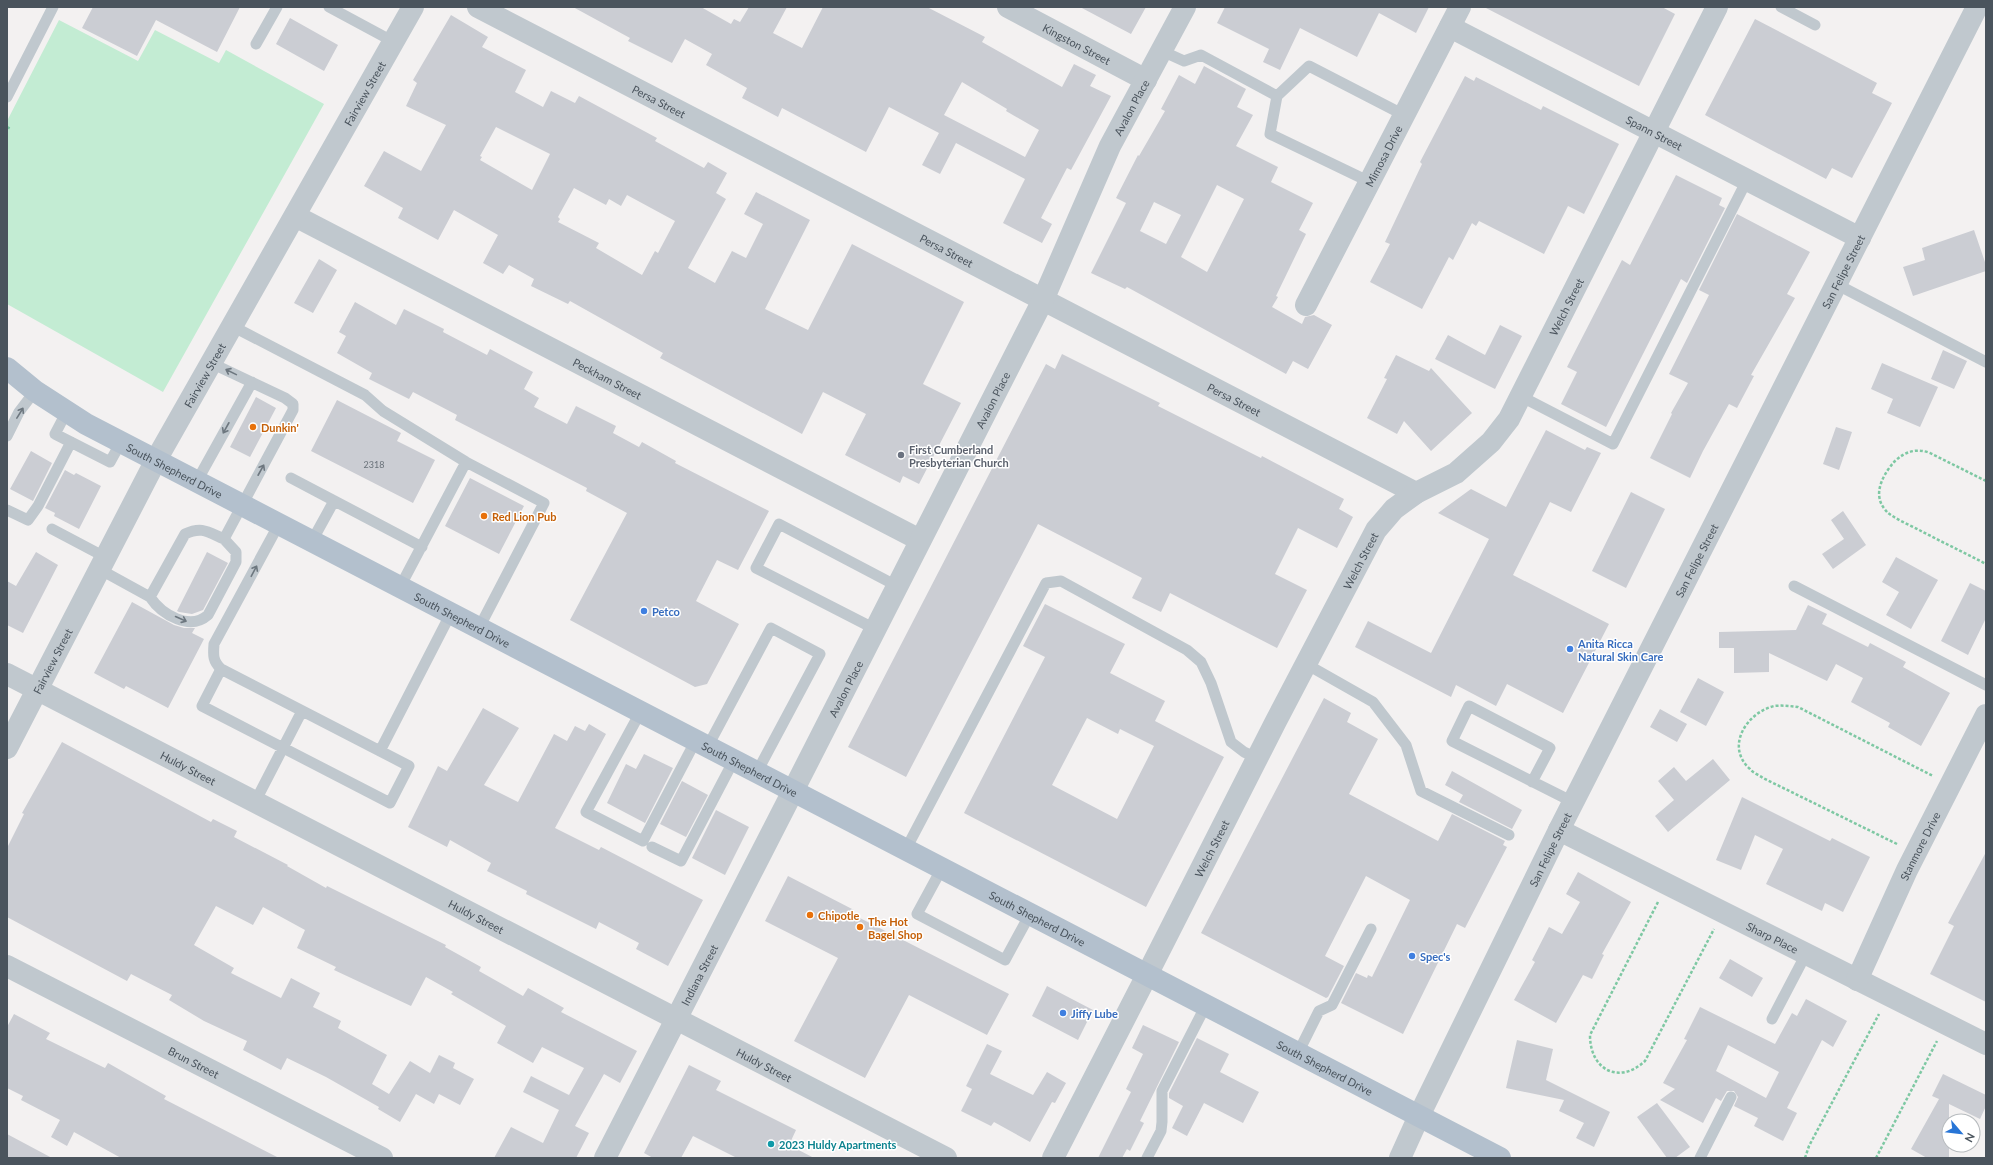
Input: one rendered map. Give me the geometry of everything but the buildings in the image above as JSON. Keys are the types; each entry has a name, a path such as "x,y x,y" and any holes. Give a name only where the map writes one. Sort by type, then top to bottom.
{"main road":[{"name":"South Shepherd Drive","path":"7,368 35,391 66,413 1206,1005 1495,1157"}],"street":[{"name":"Fairview Street","path":"7,748 156,460 413,7"},
{"name":"Persa Street","path":"478,7 1416,493"},
{"name":"Kingston Street","path":"1008,7 1146,80"},
{"name":"Avalon Place","path":"794,791 1042,300 1110,146 1185,7"},
{"name":"Mimosa Drive","path":"1306,305 1460,7"},
{"name":"Welch Street","path":"1053,1158 1257,758 1376,530 1394,509 1416,493 1456,473 1492,442 1509,420 1522,397 1653,132 1717,7"},
{"path":"1978,7 1986,10"},
{"name":"San Felipe Street","path":"1400,1158 1419,1116 1573,802 1978,7"},
{"name":"Spann Street","path":"1450,27 1860,238"},
{"name":"Peckham Street","path":"295,216 920,540"},
{"name":"Huldy Street","path":"7,674 946,1158"},
{"name":"Stanmore Drive","path":"1857,980 1916,853 1986,715"},
{"name":"Indiana Street","path":"605,1158 794,791"},
{"name":"Sharp Place","path":"1559,830 1986,1044"},
{"name":"Brun Street","path":"7,966 382,1158"}],"lane":[{"path":"7,97 53,7"},
{"path":"256,44 276,7"},
{"path":"329,7 394,42"},
{"path":"1781,7 1815,25"},
{"path":"1162,51 1184,61 1201,55 1277,96"},
{"path":"1370,182 1270,134 1277,96 1309,66 1404,115"},
{"path":"1522,397 1613,444 1747,180"},
{"path":"1836,284 1986,362"},
{"path":"232,326 365,395 383,411 466,462 544,503 479,628"},
{"path":"211,363 285,398 293,404 293,410 224,539"},
{"path":"197,481 252,382"},
{"path":"7,436 20,412 35,391"},
{"path":"66,413 55,434 110,462 121,442"},
{"path":"7,510 28,520 38,506 71,442"},
{"path":"400,587 466,462"},
{"path":"291,478 422,547"},
{"path":"312,541 334,501"},
{"path":"221,669 202,706 390,803 409,766 221,669 214,662 214,644 279,524"},
{"path":"875,630 756,568 779,524 897,586"},
{"path":"52,529 150,597 158,609 186,622 202,621 208,615 236,562 236,552 224,539 204,530 194,530 185,534 150,597"},
{"path":"906,849 1046,583 1061,581 1186,650 1201,662 1211,683 1231,742 1244,752 1257,758"},
{"path":"1794,586 1986,685"},
{"path":"380,751 451,613"},
{"path":"640,711 586,812 643,841 771,628 820,654 757,772"},
{"path":"1306,664 1373,702 1406,745 1421,791 1509,835"},
{"path":"1532,782 1550,748 1469,706 1452,741 1532,782 1573,802"},
{"path":"255,802 302,711"},
{"path":"652,847 681,861 734,760"},
{"path":"942,868 917,914 1005,960 1030,914"},
{"path":"1298,1053 1319,1011 1332,1005 1371,929"},
{"path":"1772,1019 1806,954"},
{"path":"1147,1158 1160,1131 1162,1122 1162,1091 1206,1005"},
{"path":"1700,1158 1731,1097"}],"path":[{"path":"7,127 11,129"},
{"path":"1986,481 1930,453 1921,450 1911,451 1899,457 1888,468 1879,492 1879,499 1883,506 1896,518 1986,564"},
{"path":"1916,853 1758,775 1749,769 1742,758 1739,748 1740,734 1748,721 1765,710 1784,705 1798,708 1950,785"},
{"path":"1667,884 1590,1035 1594,1058 1604,1069 1621,1073 1630,1071 1645,1061 1723,912"},
{"path":"1805,1158 1809,1146 1888,996"},
{"path":"1876,1158 1946,1024"}],"green space":[{"path":"59,20 138,61 155,30 219,63 226,50 324,104 163,392 7,304 7,121"}],"place":[{"name":"Dunkin'","path":"253,427"},
{"name":"First Cumberland Presbyterian Church","path":"901,455"},
{"name":"Red Lion Pub","path":"484,516"},
{"name":"Petco","path":"644,611"},
{"name":"Anita Ricca Natural Skin Care","path":"1570,649"},
{"name":"Chipotle","path":"810,915"},
{"name":"The Hot Bagel Shop","path":"860,927"},
{"name":"Spec's","path":"1412,956"},
{"name":"Jiffy Lube","path":"1063,1013"},
{"name":"2023 Huldy Apartments","path":"771,1144"}]}
